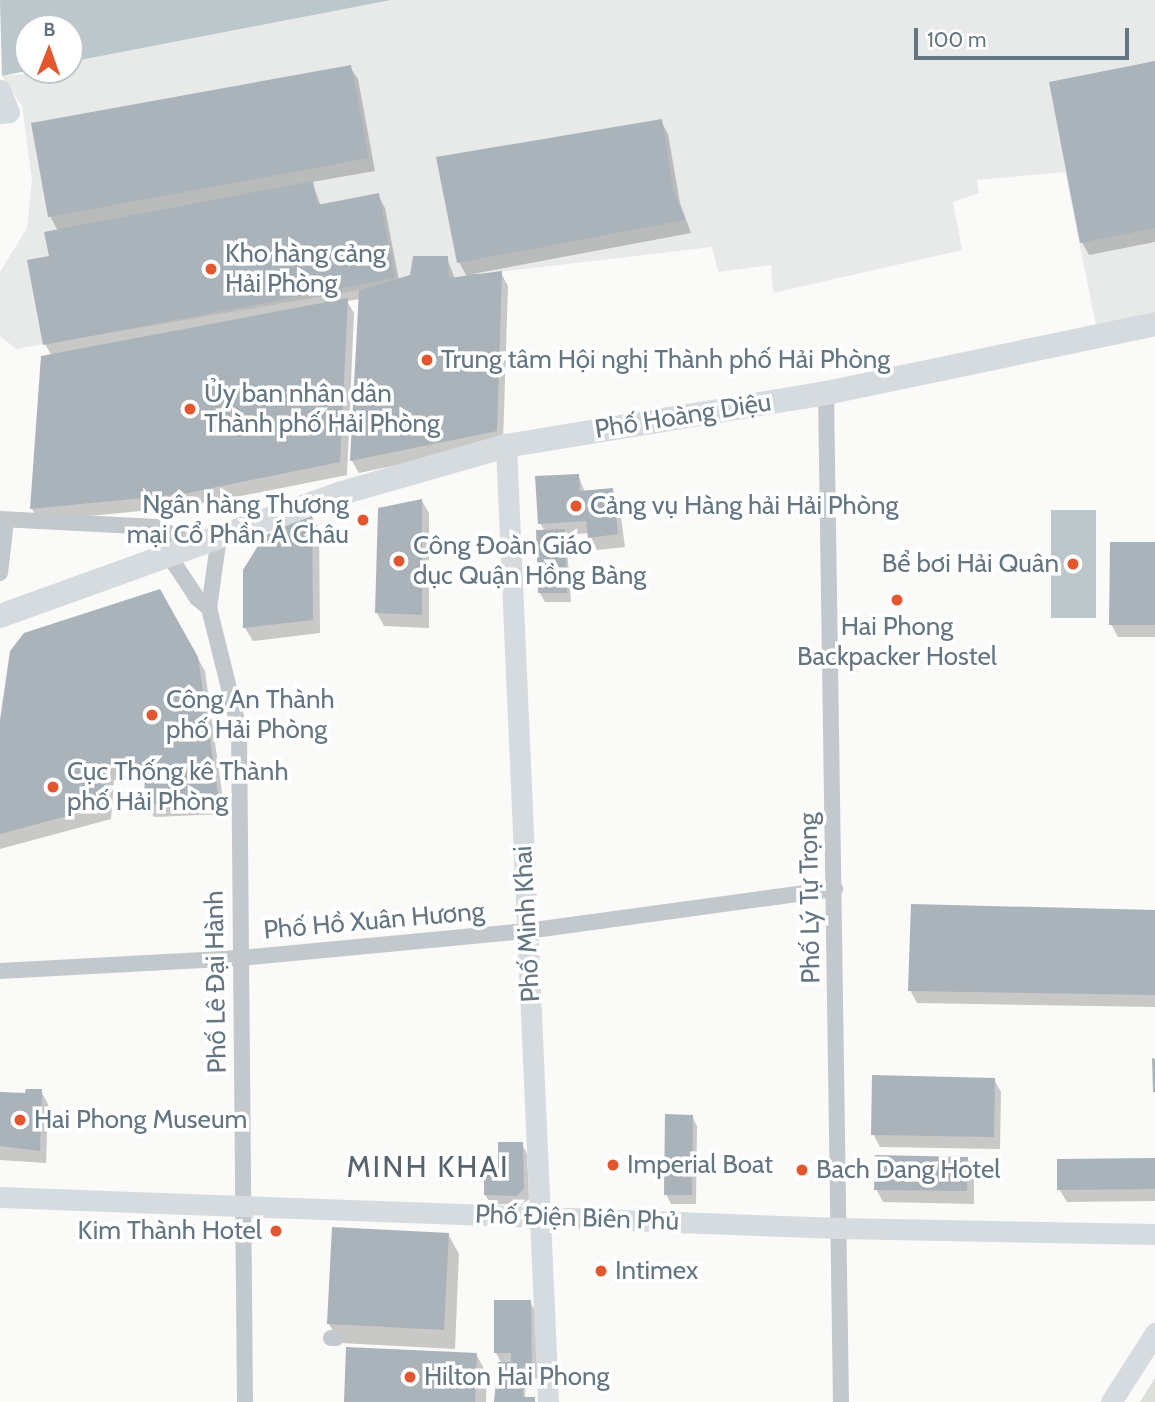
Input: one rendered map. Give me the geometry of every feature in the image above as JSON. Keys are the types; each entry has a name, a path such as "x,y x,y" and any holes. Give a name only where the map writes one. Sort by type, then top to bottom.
{"main road":[{"path":"0,90 9,112 0,113"},
{"name":"Phố Hoàng Diệu","path":"0,616 342,493 506,446 826,393 1155,324"},
{"name":"Phố Minh Khai","path":"506,446 548,1402"},
{"name":"Phố Điện Biên Phủ","path":"0,1197 839,1228 1155,1234"},
{"path":"1111,1402 1155,1333"}],"street":[{"name":"Phố Lý Tự Trọng","path":"826,393 841,1402"},
{"path":"0,573 3,520 156,527 195,545"},
{"name":"Phố Lê Đại Hành","path":"219,537 209,608 239,728 245,1402"},
{"name":"Phố Lê Đại Hành","path":"169,554 197,598 209,608"},
{"name":"Phố Hồ Xuân Hương","path":"0,971 240,958 527,931 835,889"}],"shaded area":[{"path":"0,0 391,0 84,59 84,14 14,14 14,74 2,76"},
{"path":"391,0 1155,0 1155,314 1096,325 1065,172 977,180 979,193 953,202 962,250 773,293 771,265 718,272 712,247 449,278 448,256 413,256 410,275 359,290 16,349 0,336 0,272 27,228 32,181 22,106 2,76 14,75 14,84 84,84 84,59"},
{"name":"Bể bơi Hải Quân","path":"1051,510 1096,510 1096,618 1051,618"},
{"path":"1155,1378 1155,1402 1140,1402"}],"building":[{"path":"1155,61 1155,228 1080,243 1049,82"},
{"name":"Kho hàng cảng Hải Phòng","path":"351,65 369,158 48,217 31,123"},
{"name":"Kho hàng cảng Hải Phòng","path":"662,119 673,189 685,220 457,263 436,157"},
{"name":"Kho hàng cảng Hải Phòng","path":"313,181 317,205 379,193 395,278 43,345 27,260 49,256 44,232"},
{"name":"Trung tâm Hội nghị Thành phố Hải Phòng","path":"413,256 448,256 449,278 502,271 497,431 350,461 359,290 410,275"},
{"name":"Ủy ban nhân dân Thành phố Hải Phòng","path":"348,298 340,462 183,494 30,509 41,356"},
{"name":"Cảng vụ Hàng hải Hải Phòng","path":"579,474 580,491 613,488 618,534 588,538 586,521 538,524 535,476"},
{"name":"Công Đoàn Giáo dục Quận Hồng Bàng","path":"422,499 422,615 375,613 378,508"},
{"path":"312,514 313,620 243,628 243,570 264,536"},
{"path":"565,529 567,593 538,593 536,530"},
{"path":"1110,542 1155,542 1155,625 1109,625"},
{"path":"160,589 198,657 219,801 145,805 144,765 107,768 104,806 0,834 0,720 10,651 24,633"},
{"path":"911,904 1155,910 1155,995 908,991"},
{"path":"1152,1058 1155,1059 1155,1092 1153,1092"},
{"path":"872,1075 995,1078 994,1137 871,1135"},
{"name":"Hai Phong Museum","path":"26,1089 42,1089 40,1151 0,1146 0,1092 25,1093"},
{"path":"665,1114 693,1115 692,1195 664,1195"},
{"path":"498,1142 523,1142 524,1189 516,1196 484,1195 484,1167 498,1167"},
{"path":"875,1155 968,1157 967,1191 874,1190"},
{"path":"1155,1158 1155,1189 1057,1190 1057,1159"},
{"path":"332,1227 449,1233 444,1330 327,1324"},
{"path":"494,1300 531,1300 532,1367 523,1367 523,1397 535,1397 535,1402 494,1402 498,1362 511,1362 511,1353 494,1353"},
{"name":"Hilton Hai Phong","path":"346,1347 477,1353 475,1402 344,1402"}],"place":[{"name":"Kho hàng cảng Hải Phòng","path":"211,269"},
{"name":"Trung tâm Hội nghị Thành phố Hải Phòng","path":"427,360"},
{"name":"Ủy ban nhân dân Thành phố Hải Phòng","path":"190,409"},
{"name":"Cảng vụ Hàng hải Hải Phòng","path":"576,506"},
{"name":"Ngân hàng Thương mại Cổ Phần Á Châu","path":"363,520"},
{"name":"Công Đoàn Giáo dục Quận Hồng Bàng","path":"399,561"},
{"name":"Bể bơi Hải Quân","path":"1073,564"},
{"name":"Hai Phong Backpacker Hostel","path":"897,600"},
{"name":"Công An Thành phố Hải Phòng","path":"152,715"},
{"name":"Cục Thống kê Thành phố Hải Phòng","path":"53,787"},
{"name":"Hai Phong Museum","path":"20,1120"},
{"name":"Imperial Boat","path":"613,1165"},
{"name":"Bach Dang Hotel","path":"802,1170"},
{"name":"Kim Thành Hotel","path":"276,1231"},
{"name":"Intimex","path":"601,1271"},
{"name":"Hilton Hai Phong","path":"410,1377"}],"district":[{"name":"MINH KHAI","path":"428,1167"}]}
